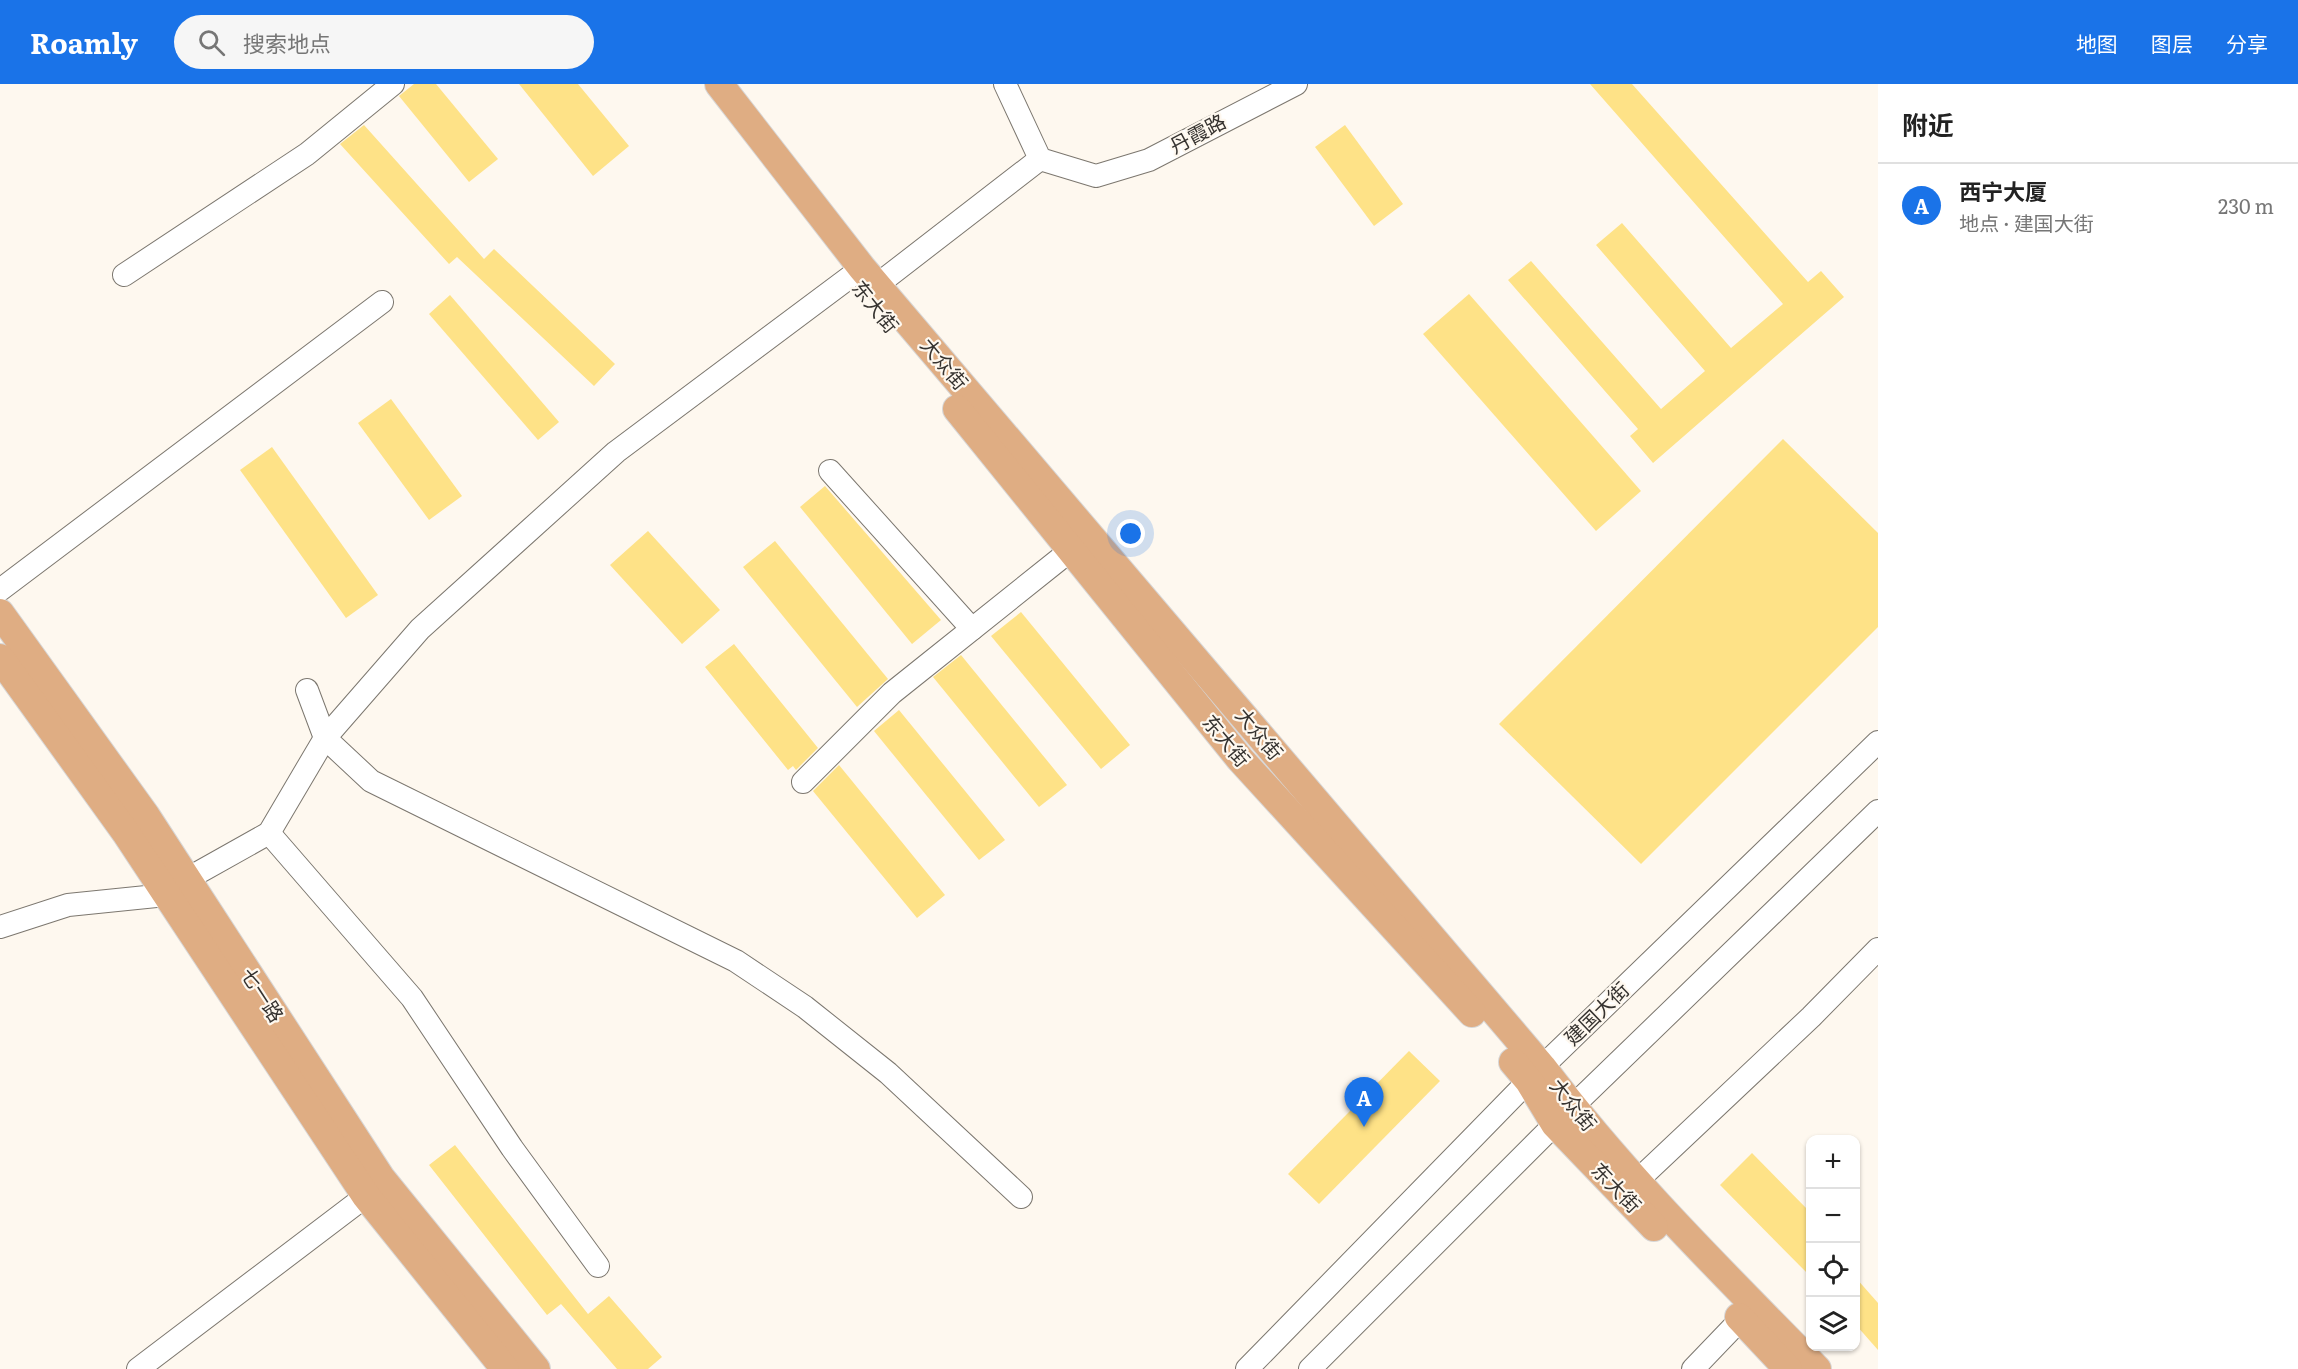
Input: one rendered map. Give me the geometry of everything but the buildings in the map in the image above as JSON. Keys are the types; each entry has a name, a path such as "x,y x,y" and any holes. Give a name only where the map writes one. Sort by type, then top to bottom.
{"main road":[{"name":"东大街","path":"697,84 863,276 1071,550 1240,759 1476,1018 1535,1074 1564,1116 1741,1319 1788,1369"},
{"name":"大众街","path":"718,84 863,276 1535,1074"},
{"name":"七一路","path":"0,613 146,816 176,887 366,1196 505,1369"},
{"name":"七一路","path":"0,658 126,833 176,887 381,1178 536,1369"},
{"name":"大众街","path":"1564,1116 1637,1181 1676,1226 1817,1369"}],"street":[{"path":"124,276 307,153 393,84"},
{"path":"0,927 68,905 176,887 269,833 325,738 420,629 616,452 863,276 1040,159 1005,84"},
{"name":"丹霞路","path":"1040,159 1096,176 1149,160 1296,84"},
{"path":"0,590 382,302"},
{"path":"830,471 972,629"},
{"path":"803,782 892,693 1071,550"},
{"path":"307,690 325,738 371,781 736,961 805,1006 888,1073 1021,1197"},
{"name":"建国大街","path":"1247,1369 1535,1074 1878,742"},
{"path":"1310,1369 1564,1116 1878,812"},
{"path":"269,833 412,998 512,1148 598,1266"},
{"path":"1637,1181 1811,1017 1878,949"},
{"path":"138,1369 366,1196"},
{"path":"1692,1369 1741,1319"}],"place":[{"name":"西宁大厦","path":"1364,1127"}]}
